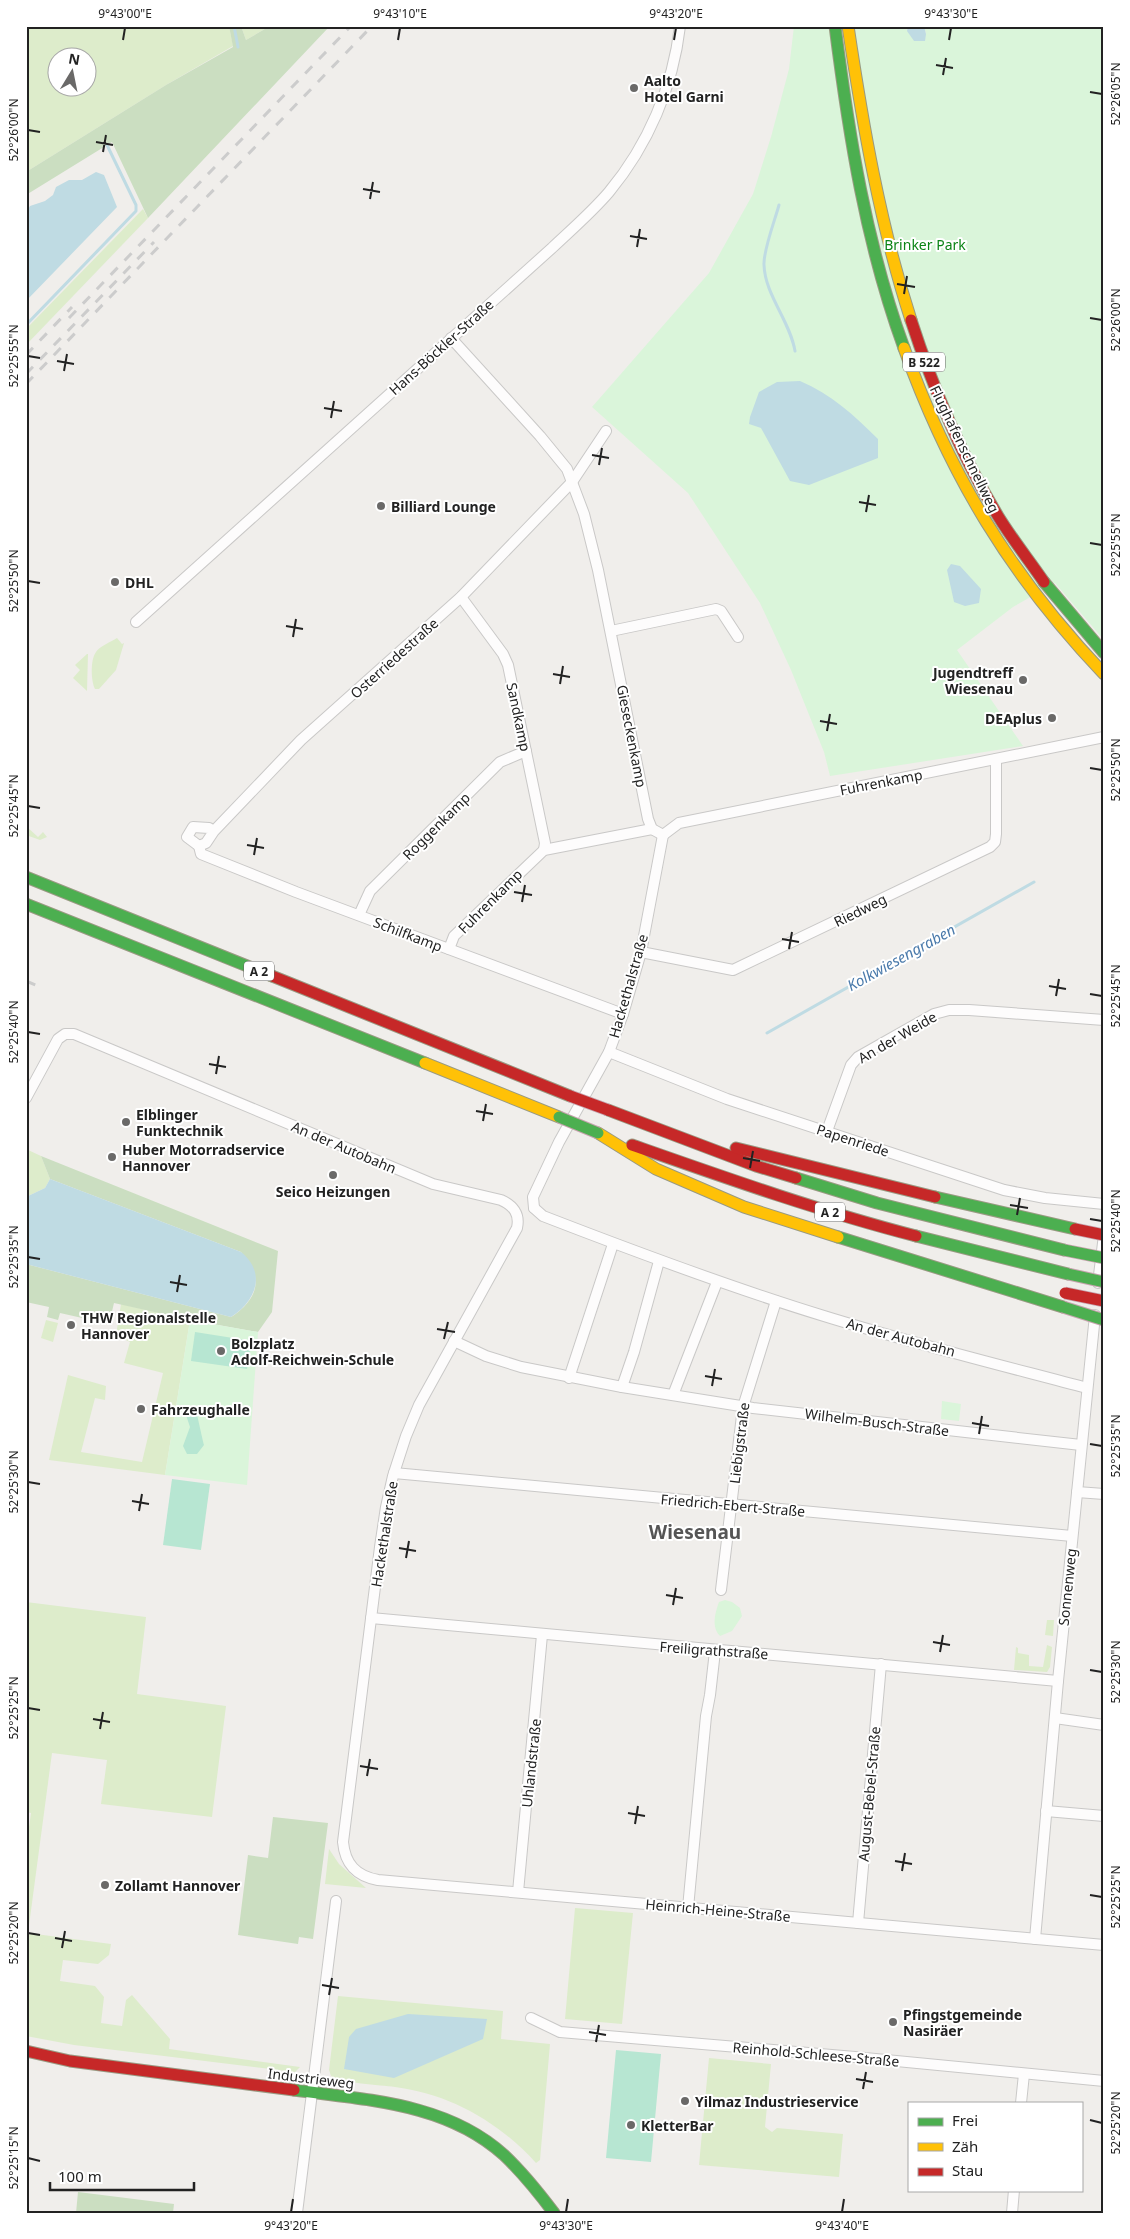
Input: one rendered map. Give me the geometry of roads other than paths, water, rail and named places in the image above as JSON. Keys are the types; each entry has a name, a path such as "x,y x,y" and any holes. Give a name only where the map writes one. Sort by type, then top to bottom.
{"main road":[{"name":"Flughafenschnellweg","path":"835,26 843,93 864,211 878,271 911,371 945,450 987,526 1012,564 1055,621 1104,674"},
{"name":"Flughafenschnellweg","path":"848,26 857,93 878,210 911,325 940,403 958,444 998,517 1038,576 1065,610 1104,653"},
{"name":"A 2","path":"26,877 570,1096 756,1166 877,1203 1064,1250 1104,1258"},
{"name":"A 2","path":"26,904 598,1133 750,1187 924,1239 1104,1282"},
{"path":"598,1133 656,1169 744,1207 918,1260 1104,1320"},
{"path":"667,1134 761,1154 872,1183 1104,1235"},
{"path":"918,1260 1038,1287"},
{"path":"1061,1292 1104,1301"},
{"name":"Industrieweg","path":"26,2051 70,2061 418,2109 442,2116 485,2139 508,2157 526,2175 554,2213"}],"street":[{"name":"Hans-Böckler-Straße","path":"136,622 581,220 608,192 631,163 649,134 674,61 680,26"},
{"name":"Gieseckenkamp","path":"451,338 540,436 567,470 572,482 584,514 611,631 648,819 652,830"},
{"path":"572,482 606,431"},
{"name":"Osterriedestraße","path":"199,846 206,843 214,831 301,740 461,597 572,482"},
{"name":"Sandkamp","path":"461,597 504,654 545,842 544,850"},
{"path":"611,631 716,609 721,611 738,636"},
{"name":"Fuhrenkamp","path":"662,835 679,823 1104,737"},
{"name":"Roggenkamp","path":"359,915 370,891 500,762 526,751"},
{"name":"Riedweg","path":"641,952 734,970 990,846 995,842 996,834 996,759"},
{"path":"199,846 187,836 190,830 199,826 214,831"},
{"path":"544,850 652,830 662,835"},
{"name":"Hackethalstraße","path":"534,1208 533,1197 559,1142 609,1052 623,1014 641,952 662,835"},
{"name":"Schilfkamp","path":"199,846 201,854 623,1014"},
{"name":"Fuhrenkamp","path":"449,949 454,936 544,850"},
{"name":"An der Weide","path":"827,1132 851,1065 858,1058 934,1014 949,1010 969,1010 1104,1020"},
{"name":"An der Autobahn","path":"26,1098 58,1039 65,1034 74,1034 433,1184 501,1200 510,1205 517,1214"},
{"name":"Papenriede","path":"609,1052 727,1099 1020,1195 1104,1204"},
{"path":"517,1214 534,1208"},
{"name":"An der Autobahn","path":"534,1208 543,1216 717,1282 832,1318 1087,1388"},
{"name":"Hackethalstraße","path":"344,1853 348,1799 371,1618 386,1507 394,1473 406,1435 419,1405 517,1228 519,1220 517,1214"},
{"name":"Sonnenweg","path":"1036,1939 1072,1536 1104,1235"},
{"path":"569,1378 613,1244"},
{"path":"622,1387 643,1322 659,1261"},
{"path":"673,1395 717,1282"},
{"name":"Liebigstraße","path":"721,1590 743,1407 776,1300"},
{"name":"Wilhelm-Busch-Straße","path":"454,1341 467,1348 513,1365 569,1378 622,1387 743,1407 1081,1445"},
{"name":"Friedrich-Ebert-Straße","path":"394,1473 1072,1536"},
{"path":"1077,1492 1104,1494"},
{"name":"Freiligrathstraße","path":"371,1618 714,1651 724,1650 1058,1681"},
{"name":"Uhlandstraße","path":"518,1892 542,1635"},
{"path":"688,1908 714,1651"},
{"name":"August-Bebel-Straße","path":"858,1923 881,1664"},
{"path":"1055,1718 1104,1725"},
{"path":"1046,1811 1104,1816"},
{"name":"Heinrich-Heine-Straße","path":"344,1853 347,1862 352,1868 370,1879 1104,1945"},
{"path":"297,2213 336,1901"},
{"name":"Reinhold-Schleese-Straße","path":"530,2018 560,2032 846,2056 1104,2082"},
{"path":"1021,2102 1024,2074"},
{"path":"1012,2213 1014,2192"}],"water":[{"path":"908,26 924,26 925,41 914,41 907,31"},
{"path":"96,172 104,175 117,207 26,301 26,213 30,206 45,201 53,195 56,187 69,180 82,180"},
{"path":"800,381 822,392 842,406 878,439 878,458 809,485 790,481 761,428 749,424 759,392 777,382"},
{"path":"951,564 960,566 981,589 979,603 965,606 954,602 947,570"},
{"path":"50,1179 241,1252 254,1269 256,1278 252,1295 247,1303 231,1317 26,1264 26,1197 45,1188"},
{"path":"408,2014 487,2019 483,2039 394,2078 344,2069 349,2037 356,2029"}],"waterway":[{"path":"234,26 238,47"},
{"path":"26,325 136,211 136,205 107,145"},
{"path":"779,205 764,259 765,276 788,329 795,351"},
{"name":"Kolkwiesengraben","path":"767,1033 1034,882"}],"railway":[{"path":"69,318 351,26"},
{"path":"26,384 372,26"},
{"path":"26,374 154,242"},
{"path":"26,355 72,307"},
{"path":"26,981 38,986"}],"place":[{"name":"Aalto Hotel Garni","path":"634,88"},
{"name":"Billiard Lounge","path":"381,506"},
{"name":"DHL","path":"115,582"},
{"name":"Jugendtreff Wiesenau","path":"1023,680"},
{"name":"DEAplus","path":"1052,718"},
{"name":"Elblinger Funktechnik","path":"126,1122"},
{"name":"Huber Motorradservice Hannover","path":"112,1157"},
{"name":"Seico Heizungen","path":"333,1175"},
{"name":"THW Regionalstelle Hannover","path":"71,1325"},
{"name":"Bolzplatz Adolf-Reichwein-Schule","path":"221,1351"},
{"name":"Fahrzeughalle","path":"141,1409"},
{"name":"Zollamt Hannover","path":"105,1885"},
{"name":"Pfingstgemeinde Nasiräer","path":"893,2022"},
{"name":"Yilmaz Industrieservice","path":"685,2101"},
{"name":"KletterBar","path":"631,2125"}],"district":[{"name":"Wiesenau","path":"695,1532"}],"park label":[{"name":"Brinker Park","path":"925,244"}]}
